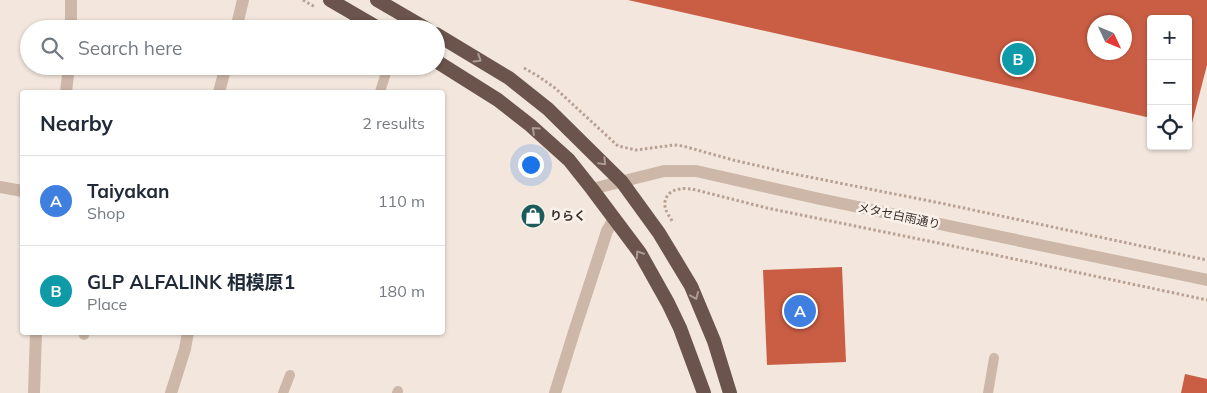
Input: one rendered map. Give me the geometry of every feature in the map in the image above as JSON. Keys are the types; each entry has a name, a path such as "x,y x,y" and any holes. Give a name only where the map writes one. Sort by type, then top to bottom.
{"highway":[{"path":"330,0 364,20"},
{"path":"377,0 411,20"},
{"path":"445,39 509,78 548,109 622,182 660,233 691,286 714,341 730,393"},
{"path":"445,67 498,100 530,125 569,160 640,253 680,328 704,393"}],"street":[{"path":"71,0 71,20"},
{"path":"238,20 243,0"},
{"path":"66,90 68,75"},
{"path":"220,90 224,75"},
{"name":"メタセ白雨通り","path":"592,189 664,171 696,171 820,199 1207,280"},
{"path":"0,187 20,191"},
{"path":"555,393 607,231 614,219"},
{"path":"34,393 36,335"},
{"path":"171,393 187,335"}],"lane":[{"path":"381,90 385,75"},
{"path":"988,393 994,358"},
{"path":"283,393 290,375"}],"path":[{"path":"600,129 618,146 636,150 674,145 683,146 772,169 1207,260"},
{"path":"667,195 680,188 692,189 767,208 1207,300"}],"building":[{"path":"628,0 1207,0 1207,65 1192,123 1192,15 1147,15 1147,117"},
{"path":"842,267 846,362 767,365 763,270"},
{"path":"1185,374 1207,379 1207,393 1181,393"}],"place":[{"name":"GLP ALFALINK 相模原1","path":"1018,59"},
{"name":"りらく","path":"533,216"},
{"name":"Taiyakan","path":"800,311"}]}
